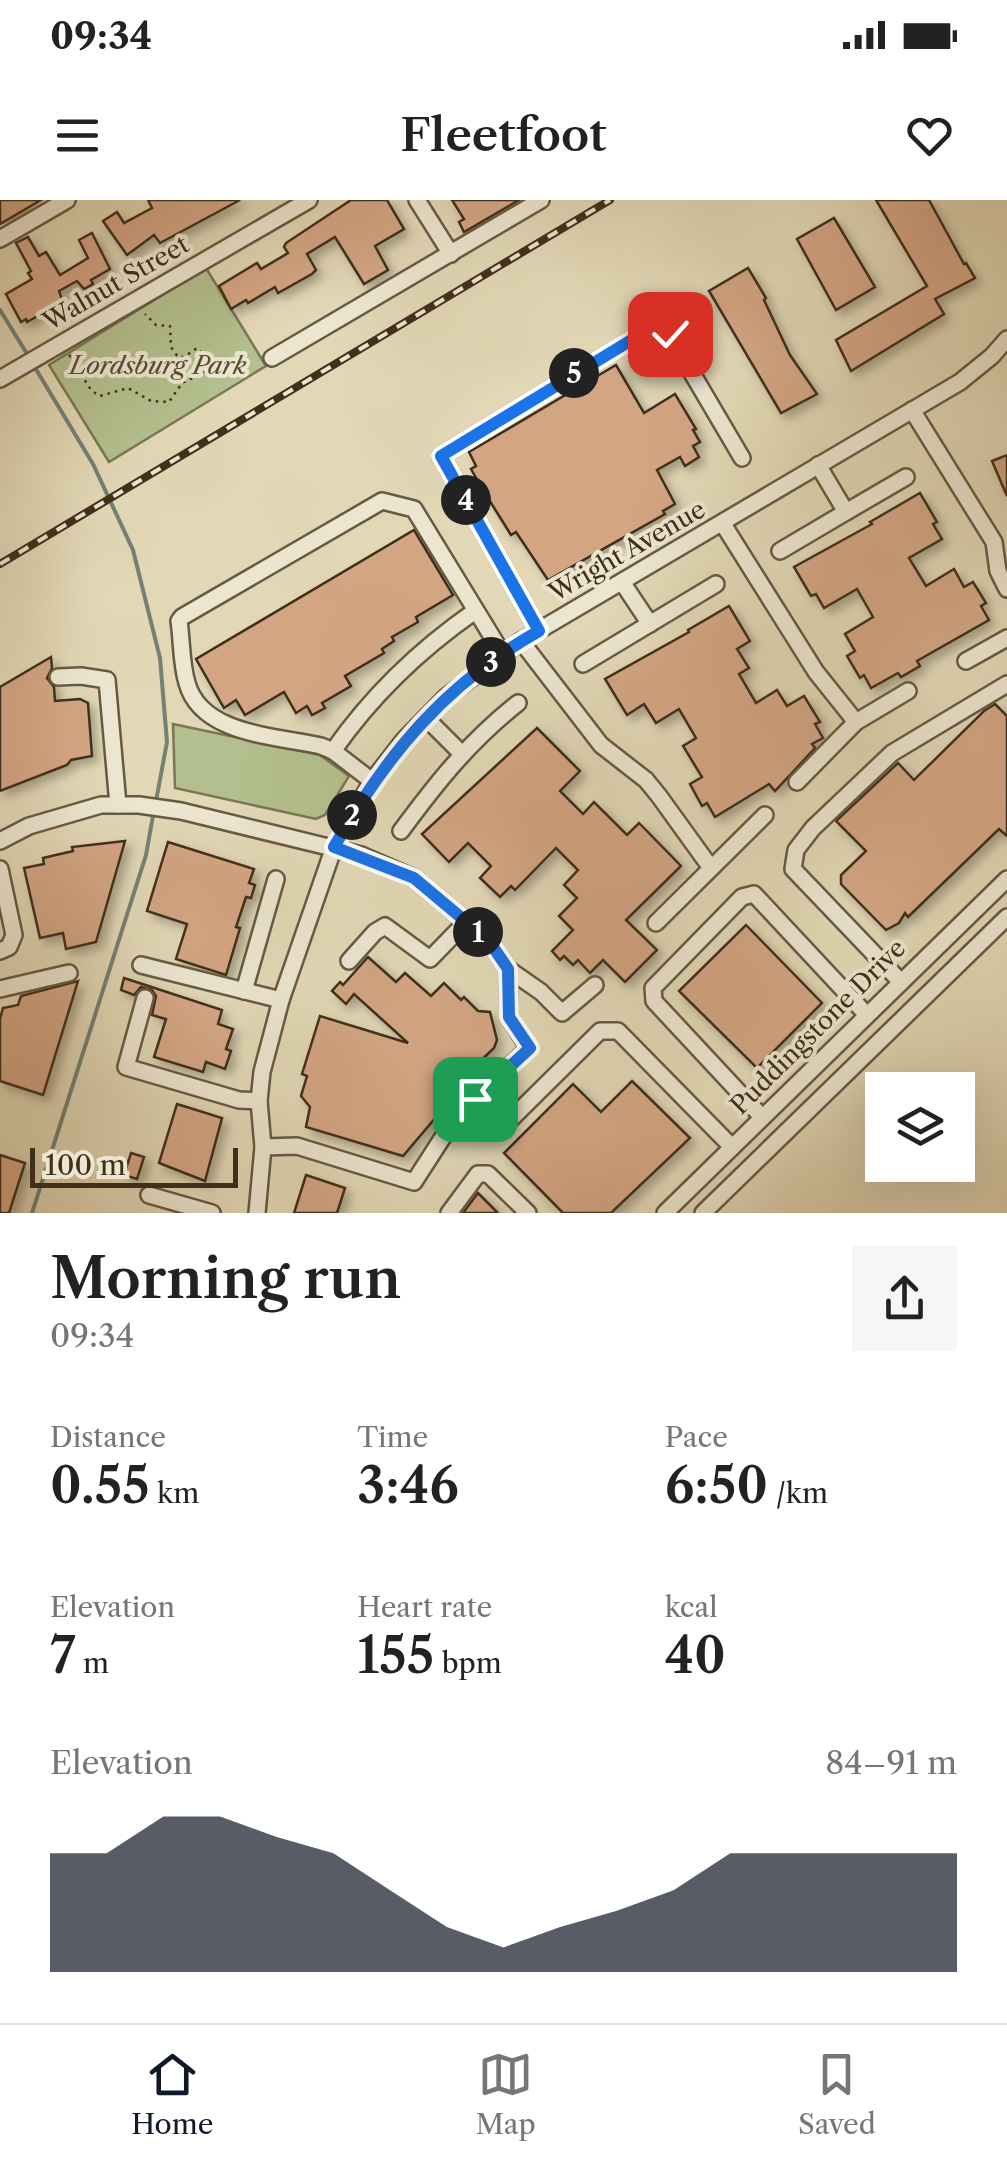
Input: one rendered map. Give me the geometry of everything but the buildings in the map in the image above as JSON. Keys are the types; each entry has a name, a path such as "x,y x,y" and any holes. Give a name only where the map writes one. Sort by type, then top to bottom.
{"street":[{"name":"Walnut Street","path":"7,372 309,200"},
{"path":"417,200 450,254"},
{"path":"272,358 541,200"},
{"path":"0,239 61,201"},
{"path":"539,631 441,456 638,336 670,334 742,458"},
{"name":"Wright Avenue","path":"257,1213 263,1147 259,1101 265,1058 281,1000 334,847 372,782 426,718 502,653 960,382 1007,339"},
{"path":"912,410 994,542 998,572 1007,589"},
{"path":"818,466 846,512"},
{"path":"780,551 906,476"},
{"path":"372,782 333,751 226,725 203,710 187,684 182,617 382,501 414,508 502,653"},
{"path":"723,524 804,652 856,722"},
{"path":"622,582 650,624"},
{"path":"584,664 716,584"},
{"path":"333,751 394,676 475,611"},
{"path":"966,661 1007,638"},
{"path":"521,641 602,745 646,780 711,868"},
{"path":"58,676 107,680 118,805"},
{"path":"900,980 793,868 796,850 813,828 892,753 1007,684"},
{"path":"796,782 856,722 908,692"},
{"path":"401,831 461,753 518,703"},
{"path":"426,718 461,753"},
{"path":"1,838 101,805 139,805 334,847 414,878 489,941 508,969 541,992 562,1013 595,985"},
{"path":"656,923 765,815"},
{"path":"0,869 14,935 10,947 0,951"},
{"name":"Puddingstone Drive","path":"665,1213 1007,878"},
{"path":"244,991 276,879"},
{"path":"762,1117 654,1001 652,988 742,896 754,894 866,1014"},
{"name":"Puddingstone Drive","path":"703,1213 1007,917"},
{"path":"349,961 385,926 430,958 466,922"},
{"path":"141,965 281,1000"},
{"path":"475,1099 530,1048 509,1017 508,969"},
{"path":"0,989 69,974"},
{"path":"145,998 126,1067 240,1100 259,1101"},
{"path":"503,1128 600,1031 618,1031 732,1147"},
{"path":"263,1147 297,1146 414,1182 452,1123"},
{"path":"448,1213 470,1180 478,1174 488,1174 528,1213"},
{"path":"149,1195 212,1213"}],"path":[{"path":"141,308 156,325 178,324"},
{"path":"68,354 82,368 88,388 100,396 128,388 151,401 168,402 182,383 207,368 205,356 197,348 184,357 173,353 170,326"}],"green space":[{"name":"Lordsburg Park","path":"206,268 266,366 109,462 49,365"},
{"path":"173,724 320,755 349,776 325,815 316,819 175,788"}],"waterway":[{"path":"0,310 29,357"},
{"path":"34,366 93,464 133,550 160,658 167,742 156,801"},
{"path":"32,1213 146,855 154,810"}],"railway":[{"path":"0,564 610,200"}],"route":[{"path":"475,1099 530,1048 509,1017 508,969 489,941 414,878 334,847 372,782 404,740 446,697 502,653 539,631 441,456 638,336 670,334"}]}
